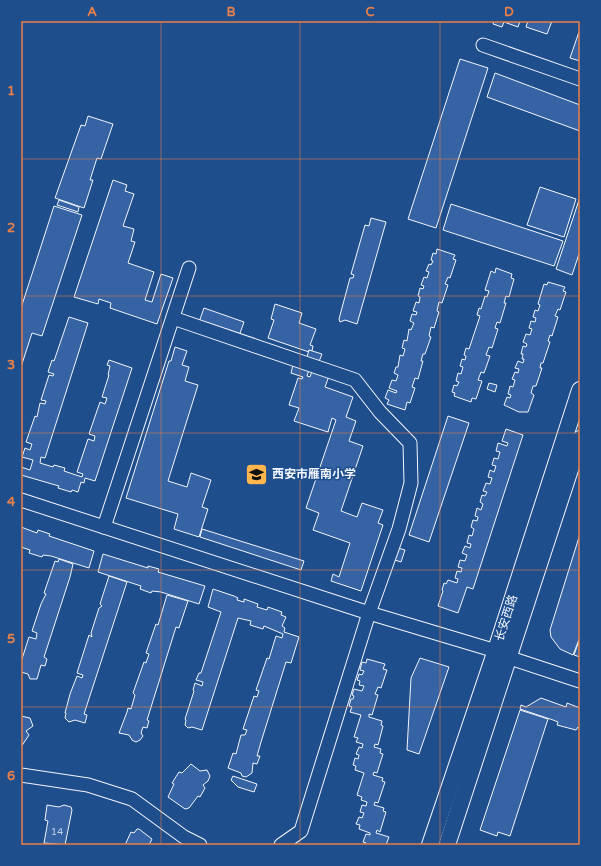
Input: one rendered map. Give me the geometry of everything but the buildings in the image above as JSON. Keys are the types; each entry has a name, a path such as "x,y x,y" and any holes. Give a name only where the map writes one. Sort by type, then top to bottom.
{"main road":[{"name":"长安西路","path":"447,845 580,390"},
{"name":"长安西路","path":"430,845 503,654 580,439"}],"street":[{"path":"483,45 580,79"},
{"path":"104,527 189,268"},
{"path":"172,318 355,380 380,412 410,443 411,483 399,529 369,613 301,831 281,845"},
{"path":"21,500 369,613 503,654 580,681"},
{"path":"21,775 88,785 132,799 184,837 200,845"}],"place":[{"name":"西安市雁南小学","path":"257,474"}]}
